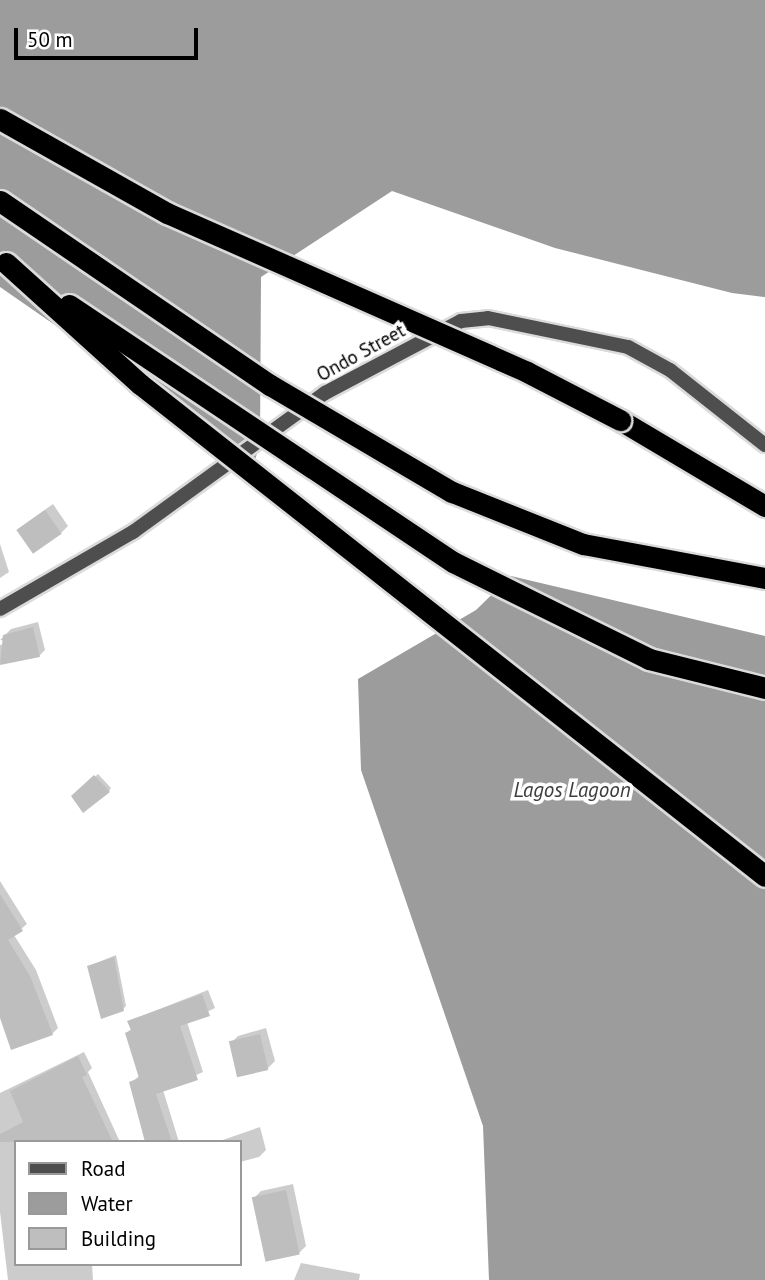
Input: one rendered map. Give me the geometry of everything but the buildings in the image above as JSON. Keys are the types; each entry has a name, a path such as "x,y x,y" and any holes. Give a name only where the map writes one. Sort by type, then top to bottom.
{"highway":[{"path":"0,119 167,213 527,372 620,420 765,506"},
{"path":"0,201 270,386 452,492 583,544 765,578"},
{"path":"765,688 649,659 453,562 6,263 140,384 765,876"}],"street":[{"name":"Ondo Street","path":"0,609 134,532 326,393 461,321 488,318 628,347 670,370 765,445"}],"water":[{"path":"0,0 765,0 765,297 732,293 555,248 392,191 261,277 260,444 254,463 0,287"},
{"name":"Lagos Lagoon","path":"511,576 765,636 765,1280 489,1280 483,1126 361,770 358,679 476,610"}]}
